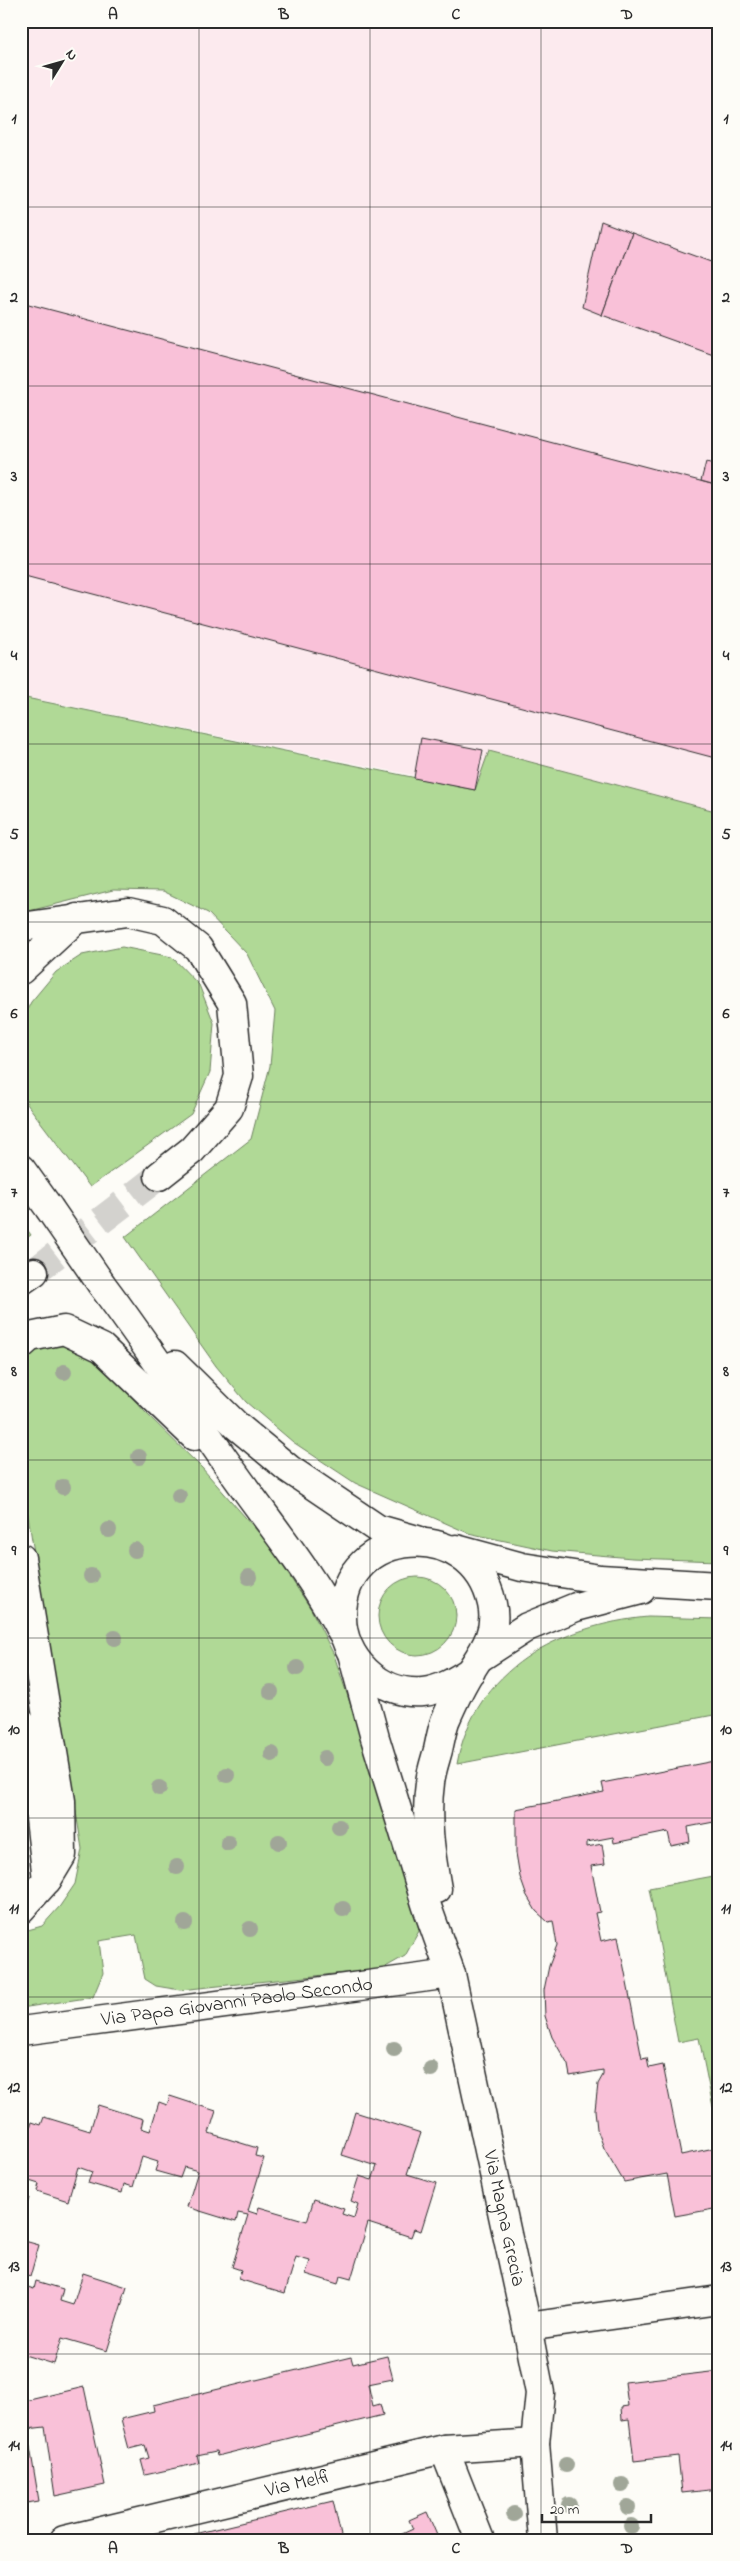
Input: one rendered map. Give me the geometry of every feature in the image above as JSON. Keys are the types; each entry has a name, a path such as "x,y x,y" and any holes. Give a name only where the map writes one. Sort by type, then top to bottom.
{"street":[{"path":"21,927 128,912 163,920 198,948 232,1003 239,1076 229,1108 192,1150 159,1176"},
{"path":"21,970 76,918"},
{"path":"21,1169 235,1474 294,1553 325,1600 349,1648 371,1677 396,1689 422,1692 448,1686 527,1627 576,1607 627,1592 680,1584"},
{"path":"110,1294 230,1420 289,1469 378,1529 522,1567 600,1579 719,1586"},
{"path":"21,1345 30,1337 64,1330 102,1348 235,1474"},
{"path":"349,1648 342,1616 346,1592 357,1571 375,1554 397,1544 433,1544 468,1560 484,1581 492,1606 492,1632 445,1722 430,1784 430,1845 451,1974"},
{"path":"21,1558 61,1800 62,1855 47,1880 21,1909"},
{"name":"Via Magna Grecia","path":"349,1648 426,1904 451,1974 540,2393 535,2443 543,2540"},
{"path":"21,1722 39,1810 47,1880"},
{"path":"21,1786 39,1810"},
{"name":"Via Papa Giovanni Paolo Secondo","path":"21,2031 451,1974"},
{"path":"527,2328 719,2300"},
{"name":"Via Melfi","path":"64,2540 444,2449 535,2443"},
{"path":"444,2449 480,2540"}],"shaded area":[{"path":"21,21 719,21 719,812 489,751 480,789 21,696"}],"green space":[{"path":"21,697 475,790 489,751 719,812 719,1561 632,1558 552,1551 468,1533 355,1483 293,1442 246,1402 216,1366 125,1237 251,1139 270,1066 275,1011 247,954 208,913 163,891 113,890 21,913"},
{"path":"122,947 172,957 199,985 214,1023 210,1072 191,1114 90,1187 27,1104 21,1085 21,1022 31,1002 56,972 82,955"},
{"path":"21,1221 31,1235 21,1242"},
{"path":"67,1342 96,1356 145,1412 202,1468 267,1542 311,1609 334,1655 413,1892 419,1931 405,1956 382,1969 180,1990 156,1986 145,1979 136,1935 99,1941 103,1973 93,1997 21,2008 21,1932 42,1926 60,1906 75,1884 82,1849 21,1472 21,1365 38,1348"},
{"path":"417,1577 432,1580 449,1594 453,1601 456,1616 453,1631 439,1648 432,1652 417,1655 402,1652 385,1638 381,1631 378,1616 381,1601 395,1584 402,1580"},
{"path":"648,1617 719,1619 719,1714 457,1764 466,1731 482,1702 502,1678 526,1658 553,1642 583,1630 615,1622"},
{"path":"719,1875 719,2105 713,2107 699,2038 678,2042 649,1888"}],"building":[{"path":"601,221 632,233 602,315 582,307"},
{"path":"632,233 719,265 719,357 602,315"},
{"path":"21,302 719,486 719,759 21,575"},
{"path":"706,462 719,465 719,486 701,481"},
{"path":"421,738 483,750 475,790 414,778"},
{"path":"714,1761 716,1771 719,1770 719,1821 688,1827 690,1842 671,1846 668,1832 614,1843 613,1837 587,1842 587,1847 602,1844 605,1864 591,1866 600,1912 595,1913 601,1941 618,1937 642,2059 647,2058 649,2068 663,2065 681,2155 719,2147 719,2208 675,2216 667,2174 624,2182 604,2148 597,2129 595,2110 598,2084 603,2075 603,2070 570,2076 568,2065 552,2037 545,2016 544,1990 549,1966 557,1945 553,1921 548,1922 536,1911 526,1894 520,1877 516,1853 516,1809 604,1792 602,1783"},
{"path":"170,2096 216,2111 209,2133 257,2148 255,2156 264,2158 248,2211 257,2214 259,2207 307,2221 314,2199 344,2209 342,2214 354,2218 358,2204 351,2201 359,2176 372,2180 377,2166 342,2155 355,2112 421,2133 407,2174 436,2183 421,2231 414,2229 411,2237 368,2223 351,2279 340,2276 338,2284 306,2274 310,2261 296,2257 285,2293 238,2279 241,2270 232,2267 248,2215 238,2213 236,2222 187,2207 198,2171 184,2167 180,2178 155,2171 158,2162 142,2157 133,2187 124,2184 122,2193 88,2183 92,2172 78,2167 68,2201 37,2191 39,2184 26,2180 21,2196 21,2159 32,2122 41,2125 44,2117 90,2131 98,2105 143,2119 141,2128 150,2131 159,2102 167,2105"},
{"path":"21,2196 29,2198 21,2223"},
{"path":"21,2240 39,2245 30,2277 21,2274"},
{"path":"83,2273 127,2287 107,2351 62,2338 54,2364 21,2354 21,2285 34,2289 36,2281 63,2289 60,2301 73,2305"},
{"path":"387,2356 393,2379 368,2384 373,2406 380,2404 383,2415 217,2456 216,2451 197,2455 199,2463 145,2475 141,2460 149,2458 145,2445 129,2449 121,2419 154,2411 153,2405 351,2357 353,2364"},
{"path":"719,2371 719,2489 682,2493 678,2456 634,2461 629,2419 622,2420 621,2407 628,2406 625,2382"},
{"path":"84,2387 105,2485 55,2496 45,2427 27,2429 39,2501 21,2504 21,2402"},
{"path":"333,2501 342,2540 195,2540 194,2534"},
{"path":"427,2512 439,2540 389,2540 413,2529 409,2520"}],"tunnel":[{"path":"34,1272 159,1176"}]}
